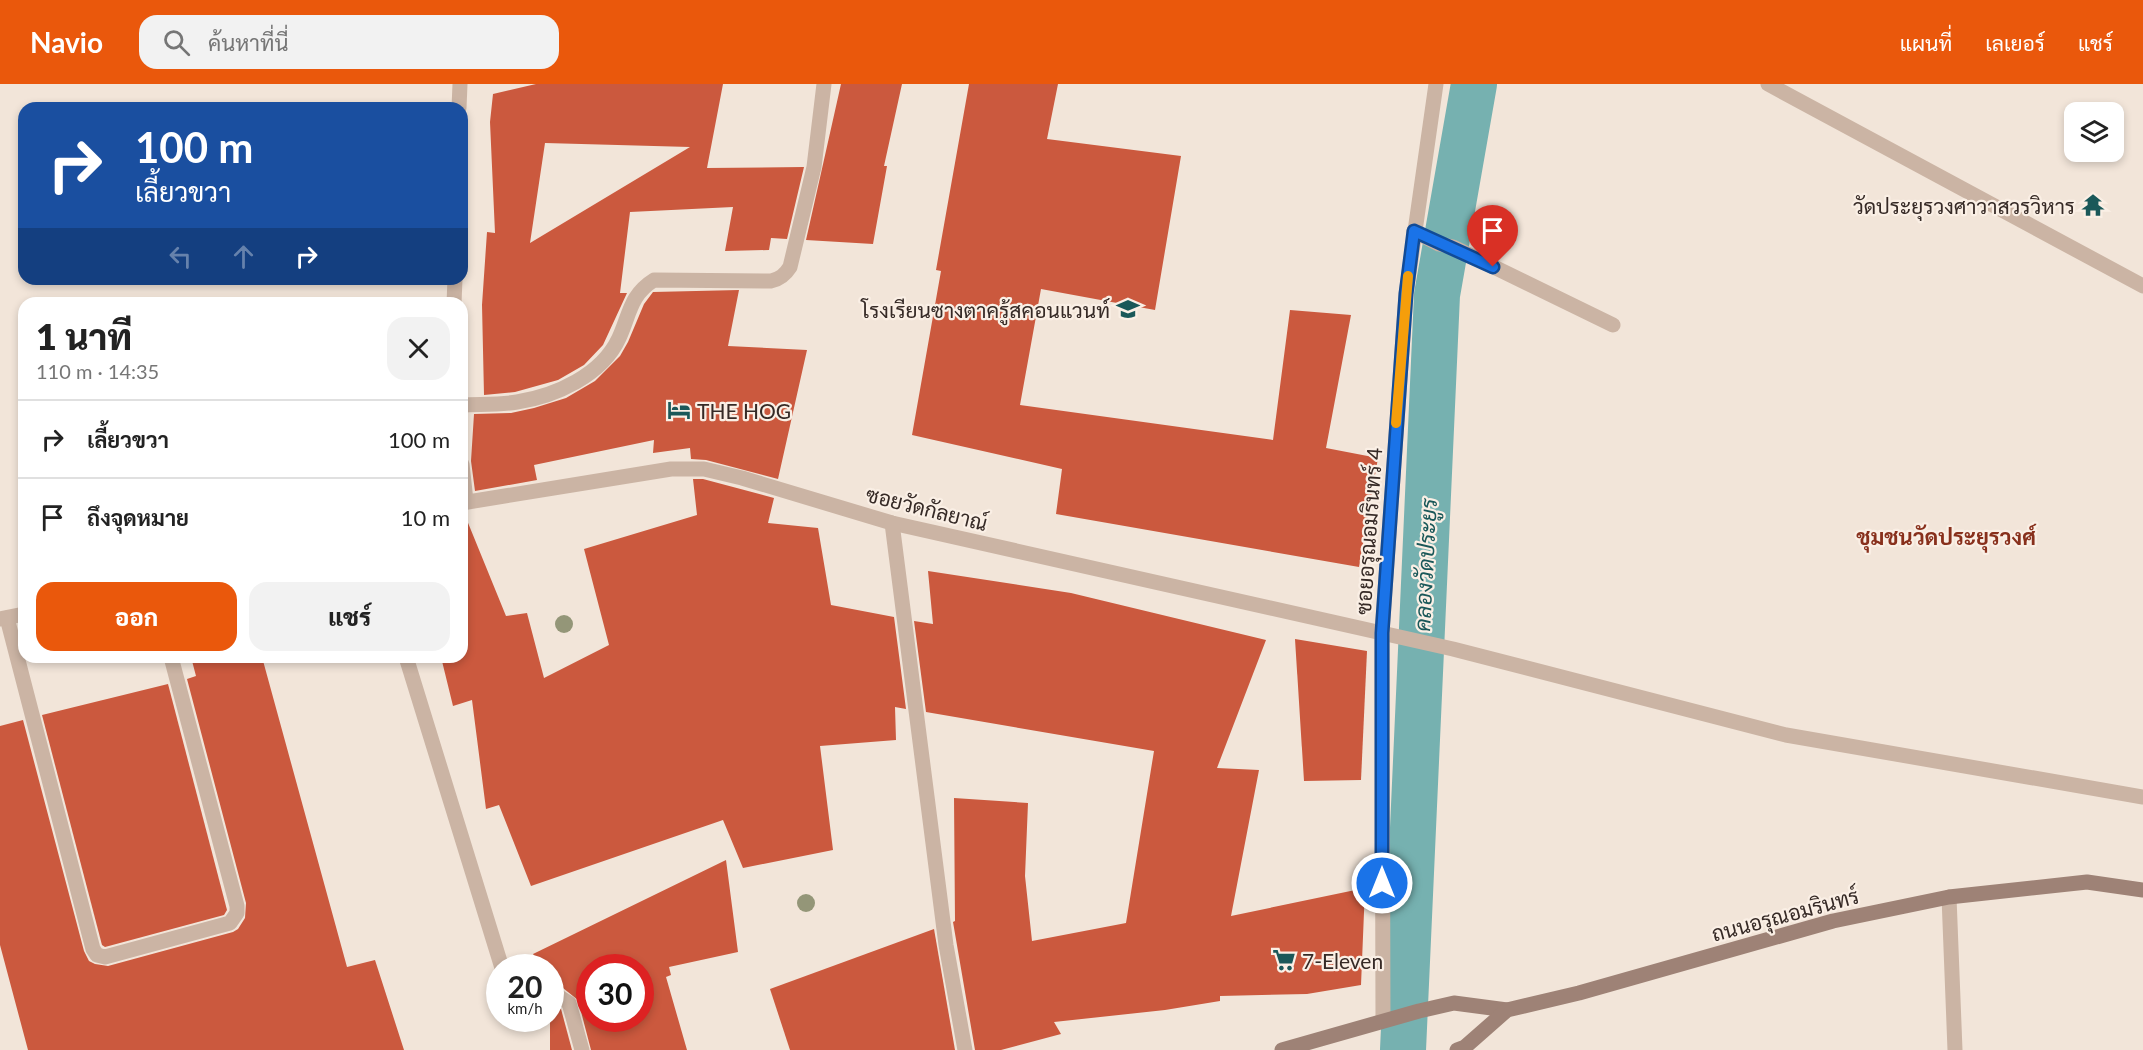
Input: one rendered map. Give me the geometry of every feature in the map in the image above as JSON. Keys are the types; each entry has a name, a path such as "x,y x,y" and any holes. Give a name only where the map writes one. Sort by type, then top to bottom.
{"main road":[{"name":"ถนนอรุณอมรินทร์","path":"1457,1050 1465,1047 1507,1010 1579,993 1833,921 1949,897 2086,882 2143,890"},
{"path":"1282,1050 1387,1019 1454,1003 1507,1010"}],"street":[{"path":"459,102 460,84"},
{"path":"468,405 517,402 546,395 583,377 604,360 618,339 636,296 643,287 654,280 771,281 786,274 790,267 814,167 824,84"},
{"name":"ซอยอรุณอมรินทร์ 4","path":"1387,1019 1382,633 1406,294 1436,84"},
{"path":"1768,84 2143,286"},
{"path":"1414,231 1613,325"},
{"name":"ซอยวัดกัลยาณ์","path":"468,501 671,469 704,469 892,523 1453,649 1786,735 2143,797"},
{"path":"892,523 946,945 964,1050"},
{"path":"4,619 93,949 97,954 105,957 230,923 237,913 173,663"},
{"path":"408,663 498,954"},
{"path":"1949,897 1955,1050"},
{"path":"564,1000 569,1003 582,1050"}],"building":[{"path":"536,84 723,84 707,168 804,167 787,239 771,238 769,250 725,251 733,207 630,212 620,293 627,293 603,345 584,365 558,380 515,392 484,395 482,305 487,232 495,233 490,122 493,94","holes":["545,143 690,147 530,243"]},
{"path":"841,84 902,84 884,166 887,166 873,244 806,240"},
{"path":"969,84 1058,84 1047,139 1181,156 1155,310 1041,289 1020,405 1273,440 1290,310 1351,315 1326,448 1378,458 1359,567 1056,514 1062,469 912,435 941,271 936,270"},
{"path":"739,290 728,346 807,350 778,479 706,460 691,459 690,448 653,453 654,440 534,465 537,480 475,491 471,461 474,414 511,413 534,408 566,398 595,381 620,356 644,304 653,292"},
{"path":"693,479 703,479 774,498 768,523 818,528 831,605 894,617 906,709 895,707 896,740 820,746 833,850 743,868 723,820 531,886 499,805 486,809 472,700 453,706 442,663 468,663 468,523 506,616 527,613 544,678 609,645 584,549 697,515"},
{"path":"928,571 1071,593 1266,640 1217,768 1259,770 1231,916 1365,888 1361,985 1307,994 1220,996 1220,1001 1165,1010 1054,1022 1061,1034 1001,1050 975,1050 953,922 955,921 954,798 1028,803 1025,876 1032,941 1126,923 1154,751 926,712 914,621 933,624"},
{"path":"1295,639 1367,651 1361,780 1304,781"},
{"path":"193,663 264,663 347,967 375,960 404,1050 28,1050 0,945 0,726 23,720 84,951 89,961 108,966 233,932 238,929 245,918 246,903 187,679 196,676"},
{"path":"168,684 227,910 224,915 105,947 102,945 42,715"},
{"path":"726,860 738,952 669,967 671,975 666,977 687,1050 591,1050 586,1032 654,1032 654,954 576,954 576,998 564,989 564,954 533,954"},
{"path":"934,929 955,1050 790,1050 770,989"},
{"path":"564,1020 572,1050 550,1050 550,1032 564,1032"}],"waterway":[{"name":"คลองวัดประยูร","path":"1403,1050 1437,295 1474,84"}],"slow traffic":[{"path":"1396,423 1408,276"}],"place":[{"name":"วัดประยุรวงศาวาสวรวิหาร","path":"2093,205"},
{"name":"โรงเรียนซางตาครู้สคอนแวนท์","path":"1128,309"},
{"name":"THE HOG","path":"679,410"},
{"name":"7-Eleven","path":"1284,960"}],"district":[{"name":"ชุมชนวัดประยุรวงศ์","path":"1946,536"}],"route":[{"path":"1382,883 1382,633 1406,294 1414,231 1493,267"}]}
